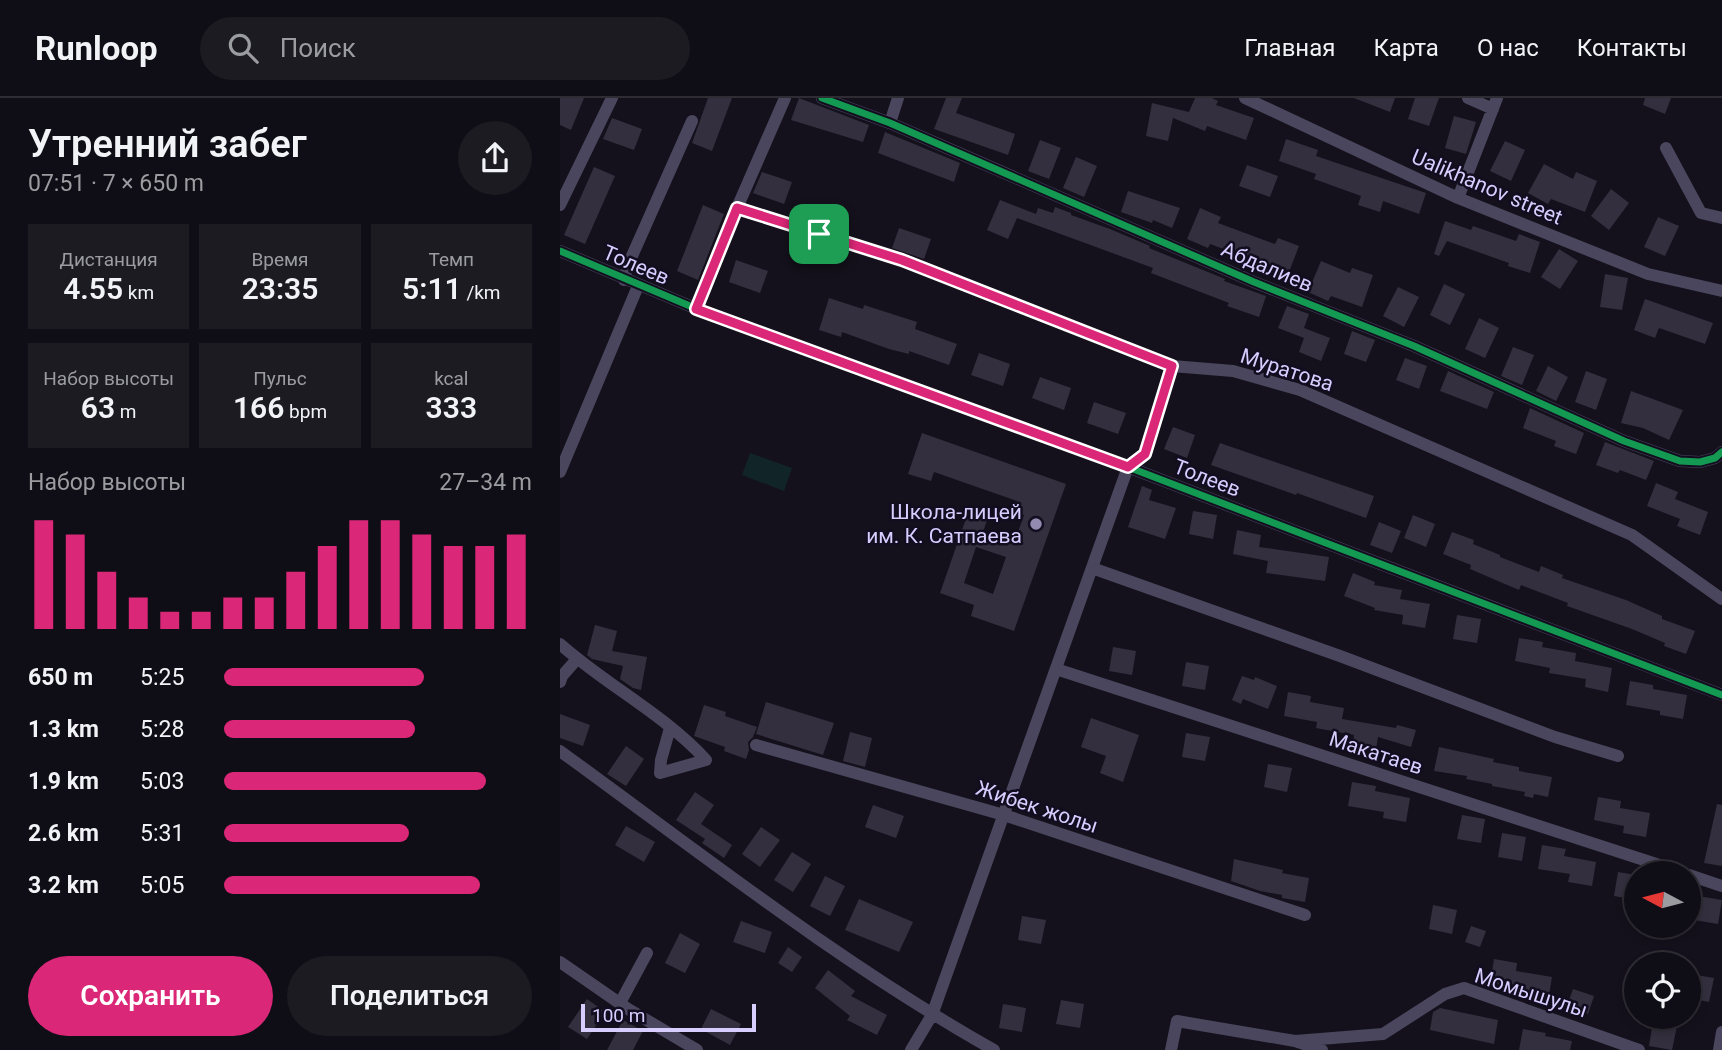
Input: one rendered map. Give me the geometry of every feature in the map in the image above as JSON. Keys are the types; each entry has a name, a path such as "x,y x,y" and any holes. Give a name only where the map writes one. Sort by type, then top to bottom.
{"street":[{"path":"560,205 612,98"},
{"path":"696,309 785,98"},
{"name":"Абдалиев","path":"822,98 890,123 1254,282 1414,346 1624,441 1680,461 1700,462 1720,458"},
{"path":"890,123 898,98"},
{"name":"Ualikhanov street","path":"1245,98 1458,198 1648,275 1722,291"},
{"path":"1458,198 1495,104 1468,98"},
{"path":"624,280 628,265 692,121"},
{"path":"1666,148 1701,214 1722,218"},
{"name":"Муратова","path":"737,208 902,260 1172,366 1233,371 1300,390 1632,535 1722,599"},
{"name":"Толеев","path":"560,251 696,309 1128,467 1722,695"},
{"path":"560,472 638,286"},
{"path":"911,1050 932,1015 1128,467 1145,454 1172,366"},
{"path":"1093,568 1340,656 1555,737 1618,756"},
{"path":"560,644 670,728"},
{"path":"560,682 577,659"},
{"name":"Макатаев","path":"1056,669 1646,861"},
{"name":"Жибек жолы","path":"756,745 1004,815 1304,915"},
{"path":"560,751 771,905 932,1015 994,1050"},
{"name":"Макатаев","path":"1701,879 1722,886"},
{"path":"620,1003 647,953"},
{"path":"560,962 697,1050"},
{"name":"Момышулы","path":"1295,1041 1383,1034 1445,994 1464,988 1631,1049"},
{"path":"1171,1050 1177,1021 1295,1041 1322,1050"},
{"path":"1719,1050 1722,1031"}],"green space":[{"path":"750,453 792,468 784,491 742,475"}],"building":[{"path":"560,98 584,98 571,130 560,125"},
{"path":"708,98 732,98 712,151 692,143"},
{"path":"799,98 869,125 863,142 791,120"},
{"path":"946,98 962,98 956,113 1015,134 1008,155 934,129"},
{"path":"1195,98 1212,98 1218,101 1216,105 1254,118 1246,140 1207,126 1205,131 1173,118 1168,141 1146,136 1152,103 1189,112"},
{"path":"1354,98 1395,98 1390,112"},
{"path":"1415,98 1439,98 1429,126 1408,119"},
{"path":"1645,98 1671,98 1665,114 1643,105"},
{"path":"1454,116 1476,122 1466,154 1445,148"},
{"path":"612,118 642,129 634,150 603,139"},
{"path":"885,132 960,163 954,182 878,153"},
{"path":"1286,139 1318,150 1316,156 1426,193 1419,214 1383,201 1380,212 1358,205 1361,196 1314,179 1316,174 1279,161"},
{"path":"1040,140 1061,148 1049,179 1028,171"},
{"path":"1505,141 1525,150 1511,181 1490,171"},
{"path":"1076,157 1097,166 1084,197 1063,188"},
{"path":"1544,164 1573,179 1576,172 1597,181 1585,212 1551,199 1548,204 1528,193"},
{"path":"1247,165 1278,176 1270,197 1239,186"},
{"path":"594,167 615,176 585,244 564,235"},
{"path":"762,172 792,182 784,204 753,193"},
{"path":"1611,189 1629,203 1609,230 1591,216"},
{"path":"1128,191 1180,208 1172,228 1121,212"},
{"path":"1000,200 1036,214 1038,208 1053,213 1055,207 1150,246 1149,248 1225,279 1224,281 1266,296 1259,317 1151,273 1153,268 1017,218 1008,239 987,230"},
{"path":"703,205 724,214 698,280 677,271"},
{"path":"1200,208 1221,217 1218,223 1275,244 1278,238 1299,246 1287,277 1266,269 1267,265 1210,244 1208,248 1187,239"},
{"path":"1658,217 1679,226 1665,256 1644,247"},
{"path":"1445,221 1471,230 1473,226 1516,241 1519,234 1540,242 1530,273 1447,241 1439,256 1434,254"},
{"path":"899,228 931,239 924,259 892,248"},
{"path":"1559,249 1578,261 1560,289 1541,277"},
{"path":"736,260 768,271 760,293 729,282"},
{"path":"1321,261 1350,273 1352,268 1373,275 1362,307 1331,296 1328,301 1308,292"},
{"path":"1605,274 1628,278 1622,310 1600,307"},
{"path":"1444,284 1465,294 1450,325 1430,315"},
{"path":"1398,287 1419,297 1404,327 1383,316"},
{"path":"829,298 863,309 864,305 917,322 915,329 957,344 949,365 909,351 909,354 889,349 842,332 841,337 819,330"},
{"path":"1645,299 1713,323 1705,344 1659,328 1655,338 1634,330"},
{"path":"1287,306 1309,314 1304,328 1330,338 1321,361 1299,352 1304,338 1278,328"},
{"path":"1479,318 1499,328 1485,358 1465,349"},
{"path":"1352,331 1375,340 1366,362 1344,354"},
{"path":"1513,347 1534,355 1522,385 1501,376"},
{"path":"979,353 1010,364 1003,386 971,375"},
{"path":"1405,358 1427,366 1419,389 1396,380"},
{"path":"1548,366 1568,377 1556,401 1536,391"},
{"path":"1448,371 1494,392 1487,409 1440,391"},
{"path":"1586,371 1607,379 1596,410 1575,402"},
{"path":"1040,377 1071,388 1064,410 1032,398"},
{"path":"1631,391 1683,410 1669,440 1643,428 1621,423"},
{"path":"1094,402 1126,413 1118,434 1087,423"},
{"path":"1530,408 1584,433 1576,454 1554,446 1556,441 1523,428"},
{"path":"1173,427 1195,435 1187,458 1164,449"},
{"name":"Школа-лицей им. К. Сатпаева","path":"922,433 1066,484 1014,631 971,616 974,605 940,593 970,507 989,514 983,532 1014,543 1024,515 1013,511 1017,501 934,472 931,481 908,474","holes":["976,547 1006,557 993,594 964,583"]},
{"path":"1605,442 1654,461 1646,480 1620,470 1618,473 1596,465"},
{"path":"1220,443 1374,496 1366,518 1211,465"},
{"path":"1656,483 1678,492 1675,499 1708,512 1700,535 1677,526 1680,519 1647,506"},
{"path":"1142,486 1152,490 1149,500 1176,508 1165,539 1128,527"},
{"path":"1193,511 1217,515 1213,539 1189,534"},
{"path":"1413,515 1435,524 1426,547 1404,538"},
{"path":"1379,522 1401,531 1392,553 1370,545"},
{"path":"1237,530 1261,535 1259,547 1329,557 1325,581 1266,573 1268,561 1233,554"},
{"path":"1452,532 1474,540 1473,544 1500,557 1539,572 1541,566 1563,575 1562,578 1626,600 1662,616 1662,619 1695,631 1686,654 1632,629 1567,606 1568,603 1521,585 1519,590 1470,569 1471,565 1443,554"},
{"path":"1353,573 1375,582 1374,585 1402,590 1400,599 1430,604 1425,628 1402,624 1403,615 1374,610 1375,608 1344,596"},
{"path":"1457,615 1481,619 1477,643 1453,639"},
{"path":"595,625 617,631 612,651 647,657 641,690 620,679 623,666 592,659 587,655"},
{"path":"1519,638 1543,642 1542,647 1576,653 1575,661 1612,668 1608,692 1585,687 1586,679 1549,673 1550,668 1515,661"},
{"path":"1113,647 1136,651 1132,675 1109,671"},
{"path":"1186,662 1209,666 1205,690 1182,686"},
{"path":"1242,676 1254,680 1255,677 1277,686 1268,709 1243,699 1241,704 1232,700"},
{"path":"1630,681 1653,685 1653,689 1687,695 1683,719 1660,715 1660,711 1626,705"},
{"path":"1288,692 1311,696 1310,702 1344,708 1342,719 1396,728 1397,725 1416,730 1411,747 1378,737 1376,749 1353,745 1354,735 1316,728 1317,722 1284,716"},
{"path":"766,702 834,723 823,755 756,734"},
{"path":"704,705 726,712 725,716 757,727 748,742 746,759 724,751 725,747 694,736"},
{"path":"560,714 590,725 583,746 560,738"},
{"path":"1091,718 1139,735 1123,782 1100,773 1106,756 1081,747"},
{"path":"850,732 872,738 865,767 843,761"},
{"path":"1186,733 1210,737 1205,761 1182,757"},
{"path":"626,746 644,759 626,786 607,774"},
{"path":"1439,747 1494,759 1493,762 1519,767 1519,771 1552,777 1548,797 1534,794 1533,798 1524,796 1525,792 1466,779 1467,776 1434,771"},
{"path":"1268,764 1292,768 1287,792 1264,787"},
{"path":"1352,782 1376,786 1375,791 1410,798 1406,822 1383,818 1384,812 1348,806"},
{"path":"695,792 714,805 701,824 732,845 724,858 702,843 705,839 676,820"},
{"path":"1598,797 1621,801 1620,808 1650,813 1646,837 1623,833 1624,826 1594,820"},
{"path":"1717,804 1722,805 1722,866 1704,863"},
{"path":"873,805 904,816 896,838 865,827"},
{"path":"1462,815 1485,819 1481,843 1457,839"},
{"path":"626,826 655,842 644,862 615,845"},
{"path":"761,827 780,840 760,867 742,854"},
{"path":"1502,833 1526,837 1522,861 1498,857"},
{"path":"1542,845 1566,849 1564,856 1596,862 1592,886 1568,882 1570,874 1538,869"},
{"path":"792,852 811,864 793,892 774,880"},
{"path":"1234,859 1309,878 1305,902 1282,898 1282,895 1231,881"},
{"path":"1618,872 1624,873 1624,898 1614,896"},
{"path":"825,876 845,886 830,916 810,906"},
{"path":"1701,896 1722,900 1718,924 1701,921"},
{"path":"859,899 913,922 899,952 845,930"},
{"path":"1433,905 1457,910 1452,934 1429,929"},
{"path":"1022,916 1046,920 1041,944 1018,940"},
{"path":"741,921 772,932 765,953 733,942"},
{"path":"1471,926 1486,931 1480,947 1465,942"},
{"path":"680,933 700,944 685,973 665,963"},
{"path":"788,947 802,957 792,972 778,963"},
{"path":"1494,959 1517,963 1516,971 1552,977 1548,1001 1525,997 1526,989 1490,983"},
{"path":"828,970 855,991 851,996 887,1015 877,1035 847,1020 850,1016 815,988"},
{"path":"1701,976 1714,978 1709,1002 1701,1000"},
{"path":"1573,989 1594,996 1588,1014 1567,1006"},
{"path":"587,999 605,1012 587,1039 568,1027"},
{"path":"1061,1000 1084,1004 1080,1028 1056,1024"},
{"path":"1003,1004 1026,1008 1022,1032 999,1028"},
{"path":"1440,1008 1498,1020 1494,1044 1430,1030 1433,1012"},
{"path":"711,1009 741,1024 730,1045 701,1029"},
{"path":"623,1020 643,1031 633,1050 607,1050"},
{"path":"1523,1029 1572,1041 1570,1050 1519,1050"},
{"path":"1652,1029 1676,1029 1672,1050 1649,1046"}],"cycle path":[{"path":"822,98 890,123 1254,282 1414,346 1624,441 1680,461 1700,462 1715,458 1722,452"},
{"path":"560,251 697,309 1128,467 1722,695"}],"place":[{"name":"Школа-лицей им. К. Сатпаева","path":"1036,524"}],"route":[{"path":"737,208 819,234 902,260 1172,366 1145,454 1128,467 696,309 737,208"}]}
